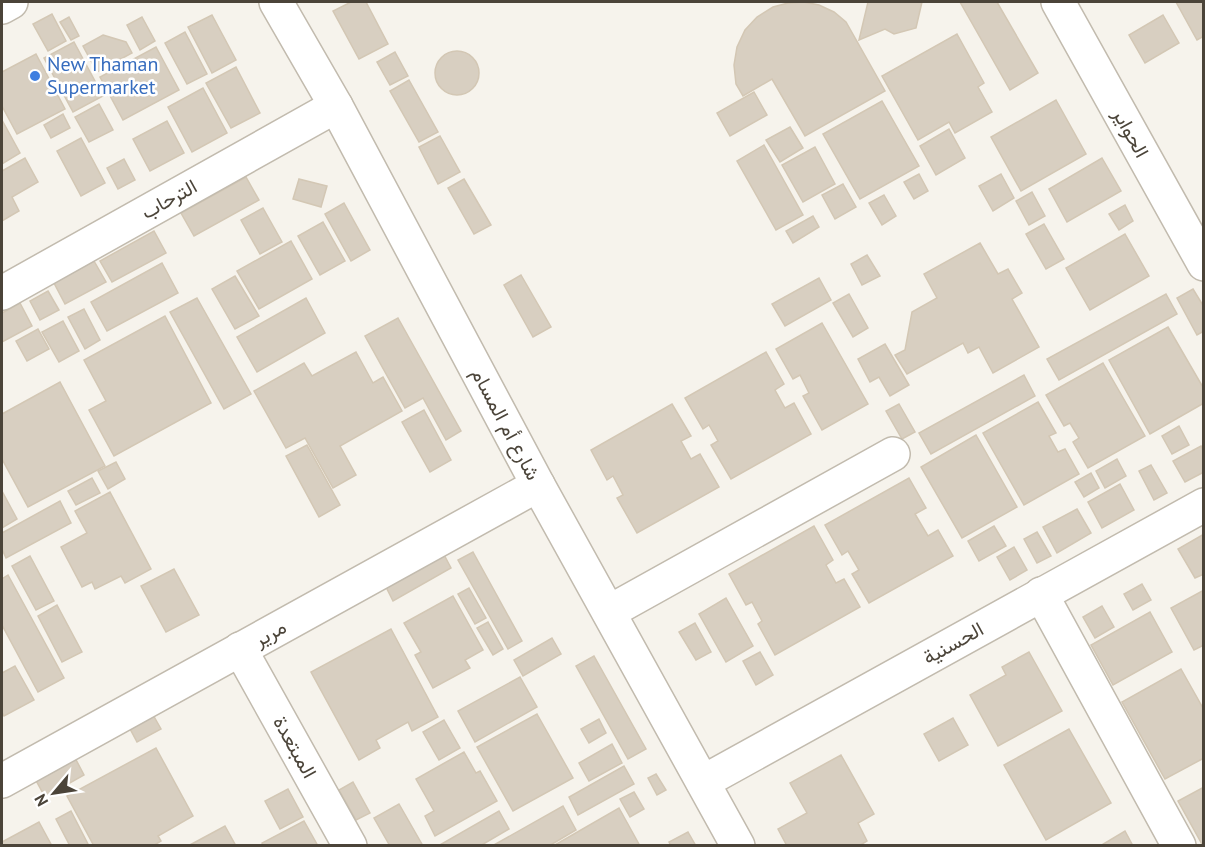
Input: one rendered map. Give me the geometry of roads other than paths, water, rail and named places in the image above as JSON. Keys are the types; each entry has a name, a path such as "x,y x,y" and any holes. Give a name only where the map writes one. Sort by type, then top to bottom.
{"street":[{"path":"2,7 11,2"},
{"name":"شارع أم المسام","path":"276,2 336,106 538,485 738,846"},
{"name":"الحواير","path":"1058,2 1203,264"},
{"name":"الترحاب","path":"2,293 336,106"},
{"path":"609,612 893,454"},
{"name":"مرير","path":"2,781 538,485"},
{"name":"الحسنية","path":"703,782 1203,505"},
{"path":"1041,594 1179,846"},
{"name":"المبتعدة","path":"240,649 350,846"}],"place":[{"name":"New Thaman Supermarket","path":"35,76"}]}
